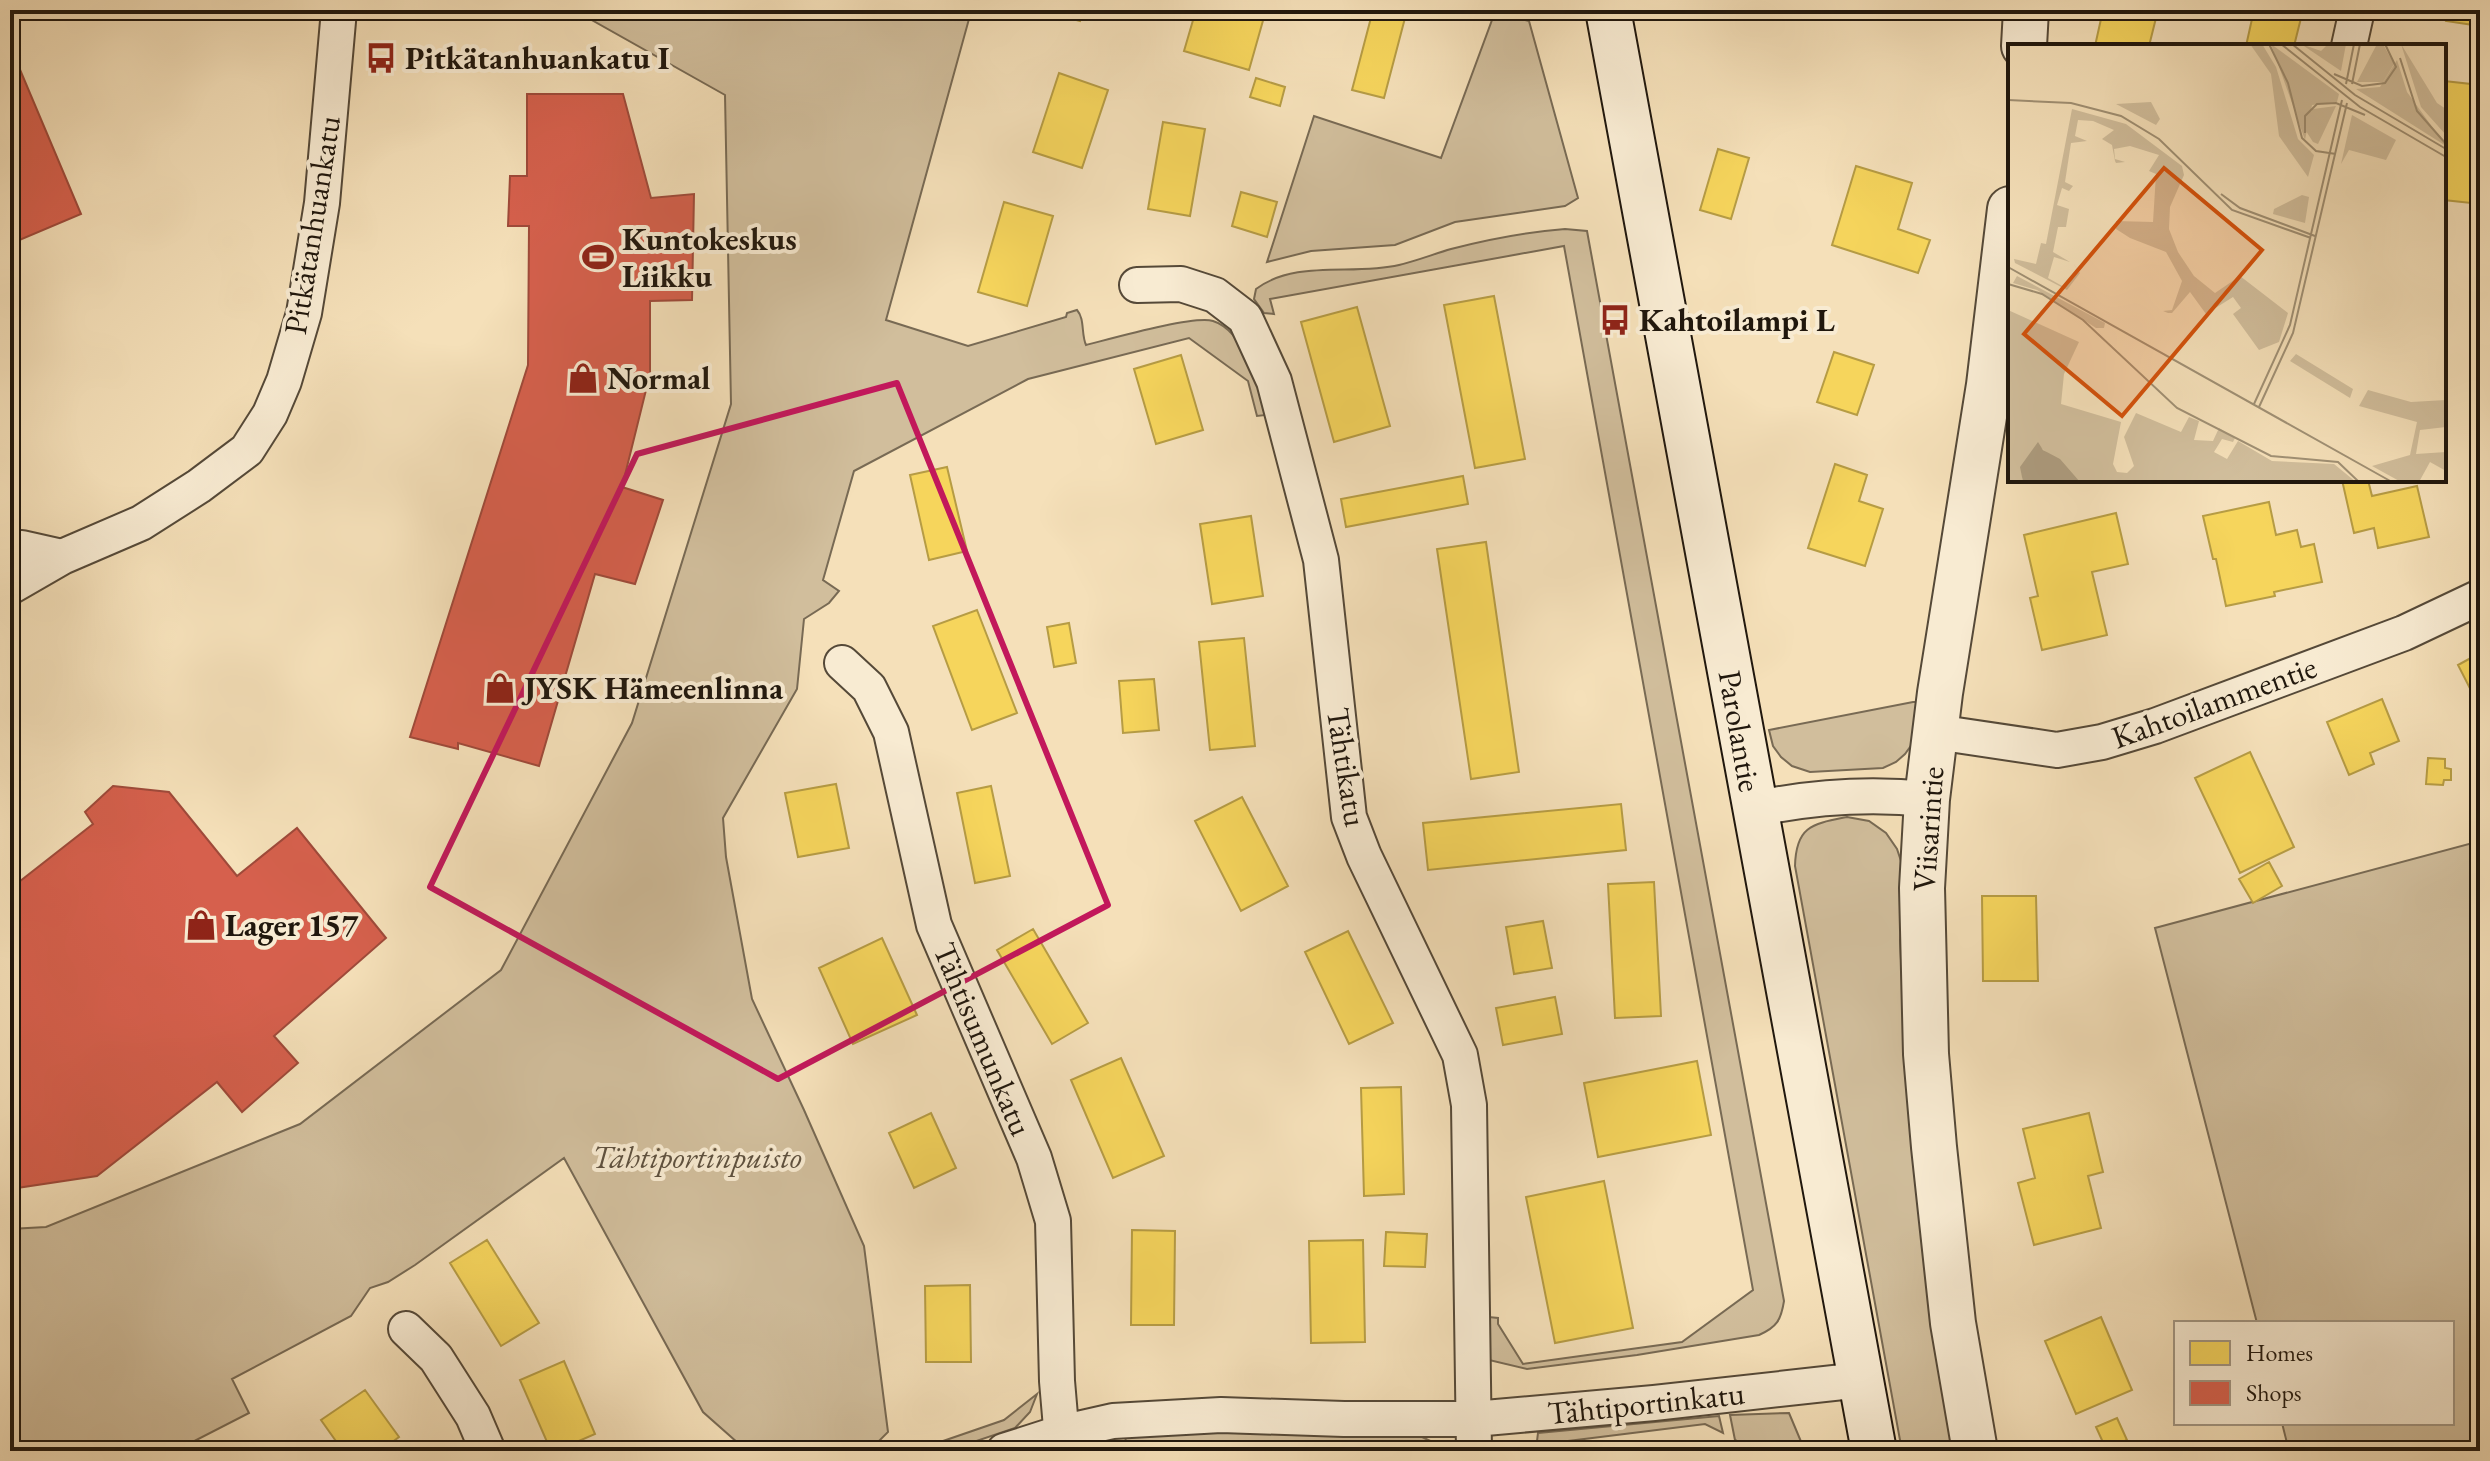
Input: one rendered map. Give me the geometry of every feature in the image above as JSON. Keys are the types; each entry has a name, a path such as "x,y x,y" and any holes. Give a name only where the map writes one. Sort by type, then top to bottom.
{"main road":[{"name":"Parolantie","path":"1608,10 1874,1451"},
{"path":"2024,44 2026,10"},
{"name":"Viisarintie","path":"1975,1451 1953,1323 1926,1054 1922,888 1927,799 1940,693 1989,385 2008,226"}],"street":[{"name":"Pitkätanhuankatu","path":"10,587 62,557 141,523 225,469 247,450 270,414 284,381 304,313 322,203 339,10"},
{"path":"2349,44 2357,10"},
{"name":"Tähtikatu","path":"1137,285 1181,284 1215,295 1245,318 1274,381 1321,560 1349,817 1364,856 1460,1055 1469,1105 1474,1435"},
{"path":"10,550 22,548 62,557"},
{"name":"Kahtoilammentie","path":"1936,732 2057,750 2102,742 2155,726 2404,633 2480,597"},
{"name":"Tähtisumunkatu","path":"842,663 869,688 891,732 934,925 1034,1158 1053,1221 1062,1442"},
{"path":"1754,809 1799,800 1891,795 1927,799"},
{"path":"406,1329 436,1358 473,1416 488,1451"},
{"name":"Tähtiportinkatu","path":"1004,1451 1062,1442 1113,1421 1221,1415 1344,1419 1474,1435 1654,1403 1861,1380"}],"highlighted area":[{"path":"897,383 1108,905 778,1079 430,887 637,454"}],"green space":[{"name":"Tähtiportinpuisto","path":"427,10 942,10 969,19 886,320 968,346 1066,317 1067,313 1077,310 1086,345 1171,324 1213,321 1234,336 1242,348 1259,390 1266,415 1257,416 1248,381 1189,338 1028,379 854,471 823,580 839,591 829,603 804,619 797,689 723,818 726,857 752,999 864,1246 888,1432 869,1451 747,1451 703,1412 564,1158 415,1265 388,1282 370,1288 351,1316 232,1379 249,1413 175,1451 10,1451 10,1229 46,1227 300,1124 501,970 632,723 731,404 725,95 588,18 530,13 451,14"},
{"path":"1495,12 1529,21 1578,198 1565,206 1455,222 1395,245 1311,251 1267,262 1314,116 1441,158"},
{"path":"1565,229 1587,231 1784,1301 1777,1322 1759,1335 1527,1369 1489,1360 1489,1317 1498,1318 1498,1324 1523,1364 1682,1342 1753,1290 1564,246 1270,299 1274,314 1264,313 1254,299 1256,289 1289,274 1381,268 1480,242"},
{"path":"1919,702 1915,740 1896,762 1883,768 1810,772 1792,766 1773,746 1769,730"},
{"path":"1847,817 1869,821 1886,833 1897,849 1906,876 1900,940 1905,1042 1955,1451 1902,1451 1795,866 1799,842 1808,829"},
{"path":"2480,841 2480,1451 2289,1451 2282,1425 2454,1425 2454,1321 2256,1321 2155,928"},
{"path":"1037,1394 1030,1412 1015,1428 947,1451 914,1451 1004,1420"},
{"path":"1789,1413 1805,1451 1756,1451 1735,1440 1730,1415"},
{"path":"1719,1416 1723,1433 1705,1424 1544,1444 1537,1451 1500,1451 1503,1445 1512,1442 1537,1441 1538,1433"},
{"path":"1237,1432 1420,1436 1445,1451 1242,1444 1107,1451 1125,1444 1126,1436"}],"building: Homes":[{"path":"1039,10 1083,10 1080,21"},
{"path":"1196,10 1266,10 1249,70 1184,51"},
{"path":"1373,10 1405,18 1384,98 1352,90"},
{"path":"2103,10 2158,10 2150,44 2095,44"},
{"path":"2254,10 2303,10 2294,44 2246,44"},
{"path":"2448,10 2480,10 2480,26 2446,21"},
{"path":"1059,73 1108,90 1082,168 1033,152"},
{"path":"1256,78 1285,87 1280,106 1250,97"},
{"path":"2446,81 2480,85 2480,204 2446,200"},
{"path":"1163,122 1205,129 1190,216 1148,209"},
{"path":"1718,149 1749,158 1731,219 1700,210"},
{"path":"1856,166 1912,183 1898,229 1930,240 1918,273 1832,245"},
{"path":"1241,192 1277,202 1267,237 1232,226"},
{"path":"1004,202 1053,216 1027,306 978,292"},
{"path":"1494,296 1525,459 1475,468 1444,305"},
{"path":"1357,307 1390,426 1334,442 1301,322"},
{"path":"1834,352 1874,365 1857,415 1817,402"},
{"path":"1181,355 1203,430 1156,444 1134,369"},
{"path":"1835,464 1867,475 1859,501 1883,509 1865,566 1808,548"},
{"path":"947,467 967,551 929,560 910,475"},
{"path":"1463,476 1468,504 1346,527 1341,499"},
{"path":"2342,482 2368,482 2372,496 2417,486 2429,537 2378,548 2374,528 2354,533"},
{"path":"2269,502 2276,535 2297,530 2301,547 2314,544 2322,582 2226,606 2203,516"},
{"path":"2116,513 2128,564 2092,572 2107,635 2042,650 2030,598 2038,596 2024,535"},
{"path":"1251,516 1263,596 1212,604 1200,524"},
{"path":"1486,542 1519,772 1471,779 1437,549"},
{"path":"977,610 1017,713 972,730 933,626"},
{"path":"1069,623 1076,663 1054,667 1047,627"},
{"path":"1244,638 1255,746 1210,750 1199,642"},
{"path":"2480,653 2480,708 2458,665"},
{"path":"1154,679 1159,730 1123,733 1119,681"},
{"path":"2382,699 2399,741 2370,753 2374,764 2349,775 2327,722"},
{"path":"2250,752 2294,847 2240,873 2195,778"},
{"path":"2428,758 2445,759 2445,768 2451,769 2451,780 2444,780 2443,785 2426,784"},
{"path":"836,784 849,848 798,857 785,793"},
{"path":"991,786 1010,876 975,883 957,793"},
{"path":"1242,797 1288,886 1241,911 1195,821"},
{"path":"1621,804 1626,850 1428,870 1423,823"},
{"path":"2269,862 2282,886 2253,903 2239,879"},
{"path":"1654,882 1661,1016 1615,1018 1608,884"},
{"path":"1982,896 2036,896 2038,981 1983,981"},
{"path":"1543,921 1552,968 1514,974 1506,927"},
{"path":"1033,929 1088,1023 1052,1044 997,950"},
{"path":"1348,931 1393,1023 1349,1044 1305,952"},
{"path":"882,938 917,1015 853,1044 819,968"},
{"path":"1555,997 1562,1034 1503,1045 1496,1008"},
{"path":"1121,1058 1164,1156 1113,1178 1071,1080"},
{"path":"1697,1061 1711,1135 1598,1157 1584,1083"},
{"path":"1401,1087 1404,1194 1364,1196 1361,1088"},
{"path":"931,1113 956,1168 914,1188 889,1133"},
{"path":"2089,1113 2103,1172 2088,1176 2101,1228 2034,1245 2018,1183 2035,1178 2023,1129"},
{"path":"1604,1181 1633,1328 1555,1343 1526,1197"},
{"path":"1132,1230 1175,1231 1174,1325 1131,1325"},
{"path":"1386,1232 1427,1234 1425,1267 1384,1266"},
{"path":"487,1240 539,1323 501,1346 450,1263"},
{"path":"1363,1240 1365,1342 1311,1343 1309,1241"},
{"path":"970,1285 971,1362 926,1362 925,1286"},
{"path":"2101,1317 2132,1390 2076,1414 2045,1341"},
{"path":"564,1361 595,1434 551,1451 520,1380"},
{"path":"365,1390 399,1437 380,1451 343,1451 321,1420"},
{"path":"2117,1418 2127,1440 2106,1449 2096,1427"}],"building: Shops":[{"path":"10,46 81,214 10,244"},
{"path":"527,94 623,94 651,198 694,194 692,300 650,301 650,374 622,487 663,500 635,584 595,574 539,766 458,743 458,749 410,737 528,365 529,226 508,226 510,176 527,176"},
{"path":"113,786 169,792 237,876 297,828 386,938 274,1036 298,1063 242,1112 217,1082 97,1176 10,1189 10,889 93,824 85,812"}],"place":[{"name":"Pitkätanhuankatu I","path":"381,58"},
{"name":"Kuntokeskus Liikku","path":"598,257"},
{"name":"Kahtoilampi L","path":"1615,320"},
{"name":"Normal","path":"583,378"},
{"name":"JYSK Hämeenlinna","path":"500,688"},
{"name":"Lager 157","path":"201,925"}]}
